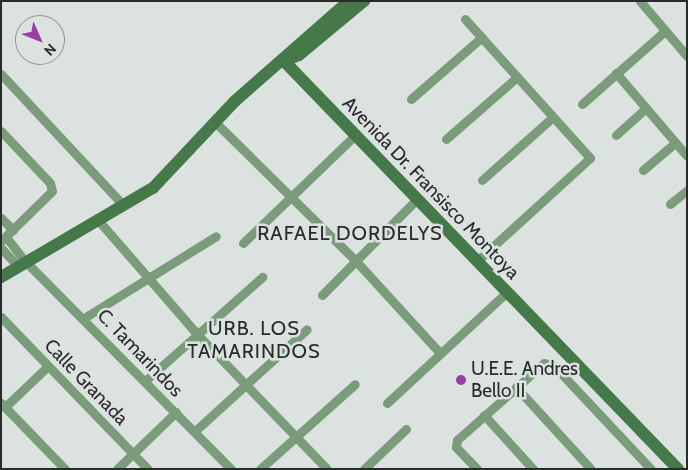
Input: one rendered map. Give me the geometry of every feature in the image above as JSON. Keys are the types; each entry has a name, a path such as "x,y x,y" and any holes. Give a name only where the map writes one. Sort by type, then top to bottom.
{"main road":[{"path":"1,277 124,206 170,173 235,101 284,61 294,47 349,1"},
{"path":"284,61 299,55 364,1"},
{"name":"Avenida Dr. Fransisco Montoya","path":"284,61 354,136 678,469"}],"street":[{"path":"640,1 687,56"},
{"path":"465,19 590,158 477,261"},
{"path":"582,104 665,31"},
{"path":"412,99 482,38"},
{"path":"616,73 687,156"},
{"path":"1,74 124,206"},
{"path":"446,139 517,77"},
{"path":"616,135 646,108"},
{"path":"482,180 553,118"},
{"path":"215,122 355,260 440,353"},
{"path":"1,130 52,187 49,196 7,236"},
{"path":"243,243 354,136"},
{"path":"643,170 675,143"},
{"path":"670,204 687,190"},
{"path":"322,294 416,200"},
{"path":"1,218 7,236 22,264"},
{"path":"98,220 148,280 197,334 326,469"},
{"path":"84,318 216,236"},
{"path":"1,248 22,264"},
{"name":"C. Tamarindos","path":"22,264 84,318 231,469"},
{"path":"145,381 262,277"},
{"path":"387,403 507,292"},
{"name":"Calle Granada","path":"1,317 148,469"},
{"path":"194,431 307,329"},
{"path":"477,469 456,447 456,442 542,364 553,365 651,469"},
{"path":"48,366 3,405 65,469"},
{"path":"260,469 355,384"},
{"path":"516,387 591,469"},
{"path":"117,469 176,412"},
{"path":"484,415 533,469"},
{"path":"364,469 406,429"}],"place":[{"name":"U.E.E. Andres Bello II","path":"461,380"}],"district":[{"name":"RAFAEL DORDELYS","path":"350,233"},
{"name":"URB. LOS TAMARINDOS","path":"254,340"}]}
